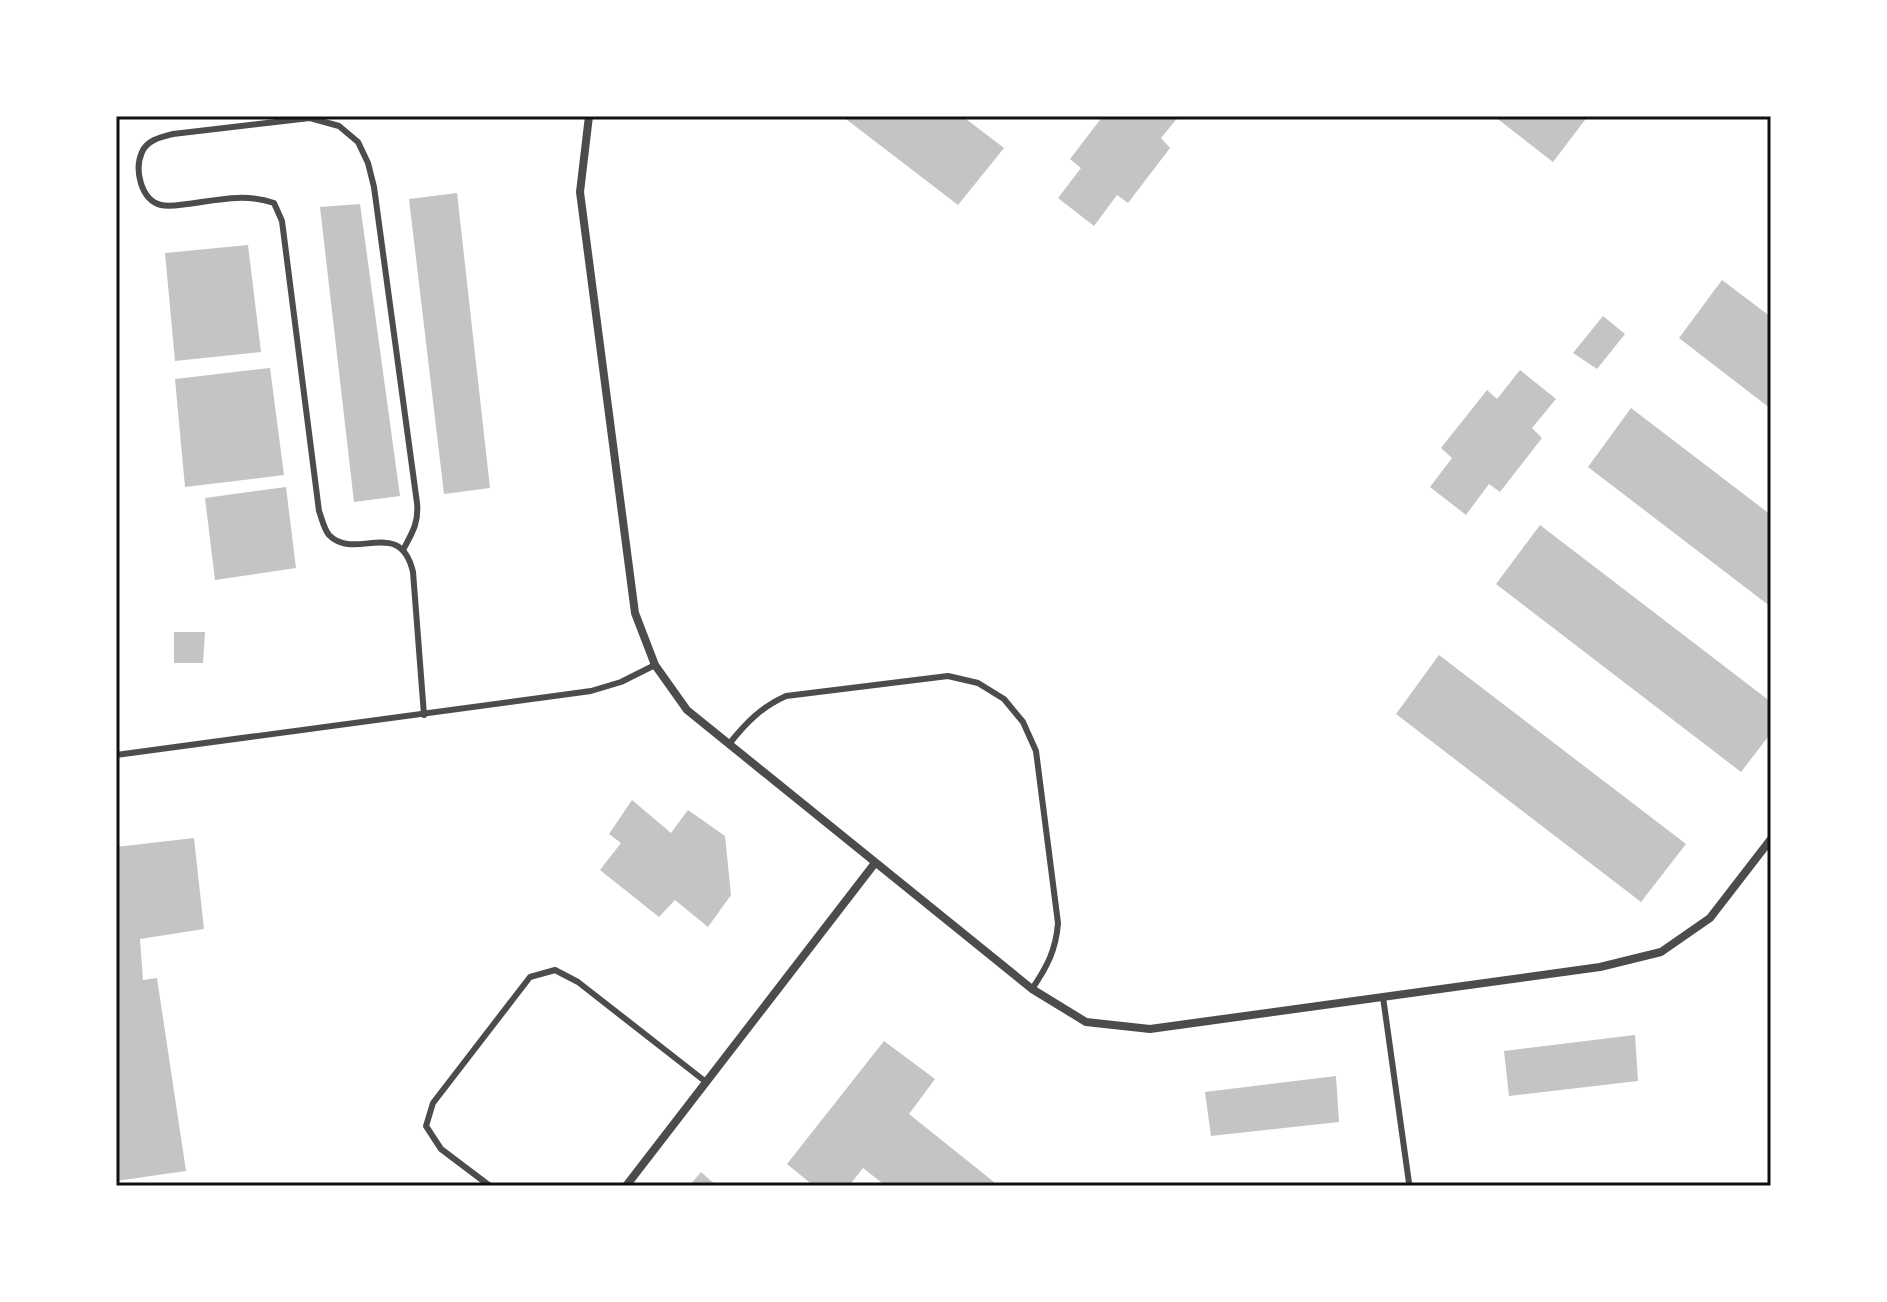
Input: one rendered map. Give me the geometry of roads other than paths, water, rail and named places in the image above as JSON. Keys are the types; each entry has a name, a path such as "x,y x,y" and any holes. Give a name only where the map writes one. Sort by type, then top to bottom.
{"street":[{"path":"589,116 580,192 635,613 655,665 687,710 1032,989 1086,1022 1150,1029 1600,967 1661,952 1710,918 1771,839"},
{"path":"626,1186 875,863"}],"lane":[{"path":"403,550 415,529 417,503 374,187 358,142 339,126 310,118 173,134 145,146 138,160 140,180 147,196 161,205 254,196 274,203 282,221 319,511 330,535 340,541 391,543 410,559 424,715"},
{"path":"116,755 591,691 621,682 655,665"},
{"path":"729,744 760,710 786,696 948,676 978,683 1004,699 1023,722 1036,751 1058,923 1057,943 1049,964 1032,989"},
{"path":"490,1186 441,1149 426,1126 433,1103 530,977 555,970 578,982 706,1082"},
{"path":"1383,997 1409,1183"}]}
